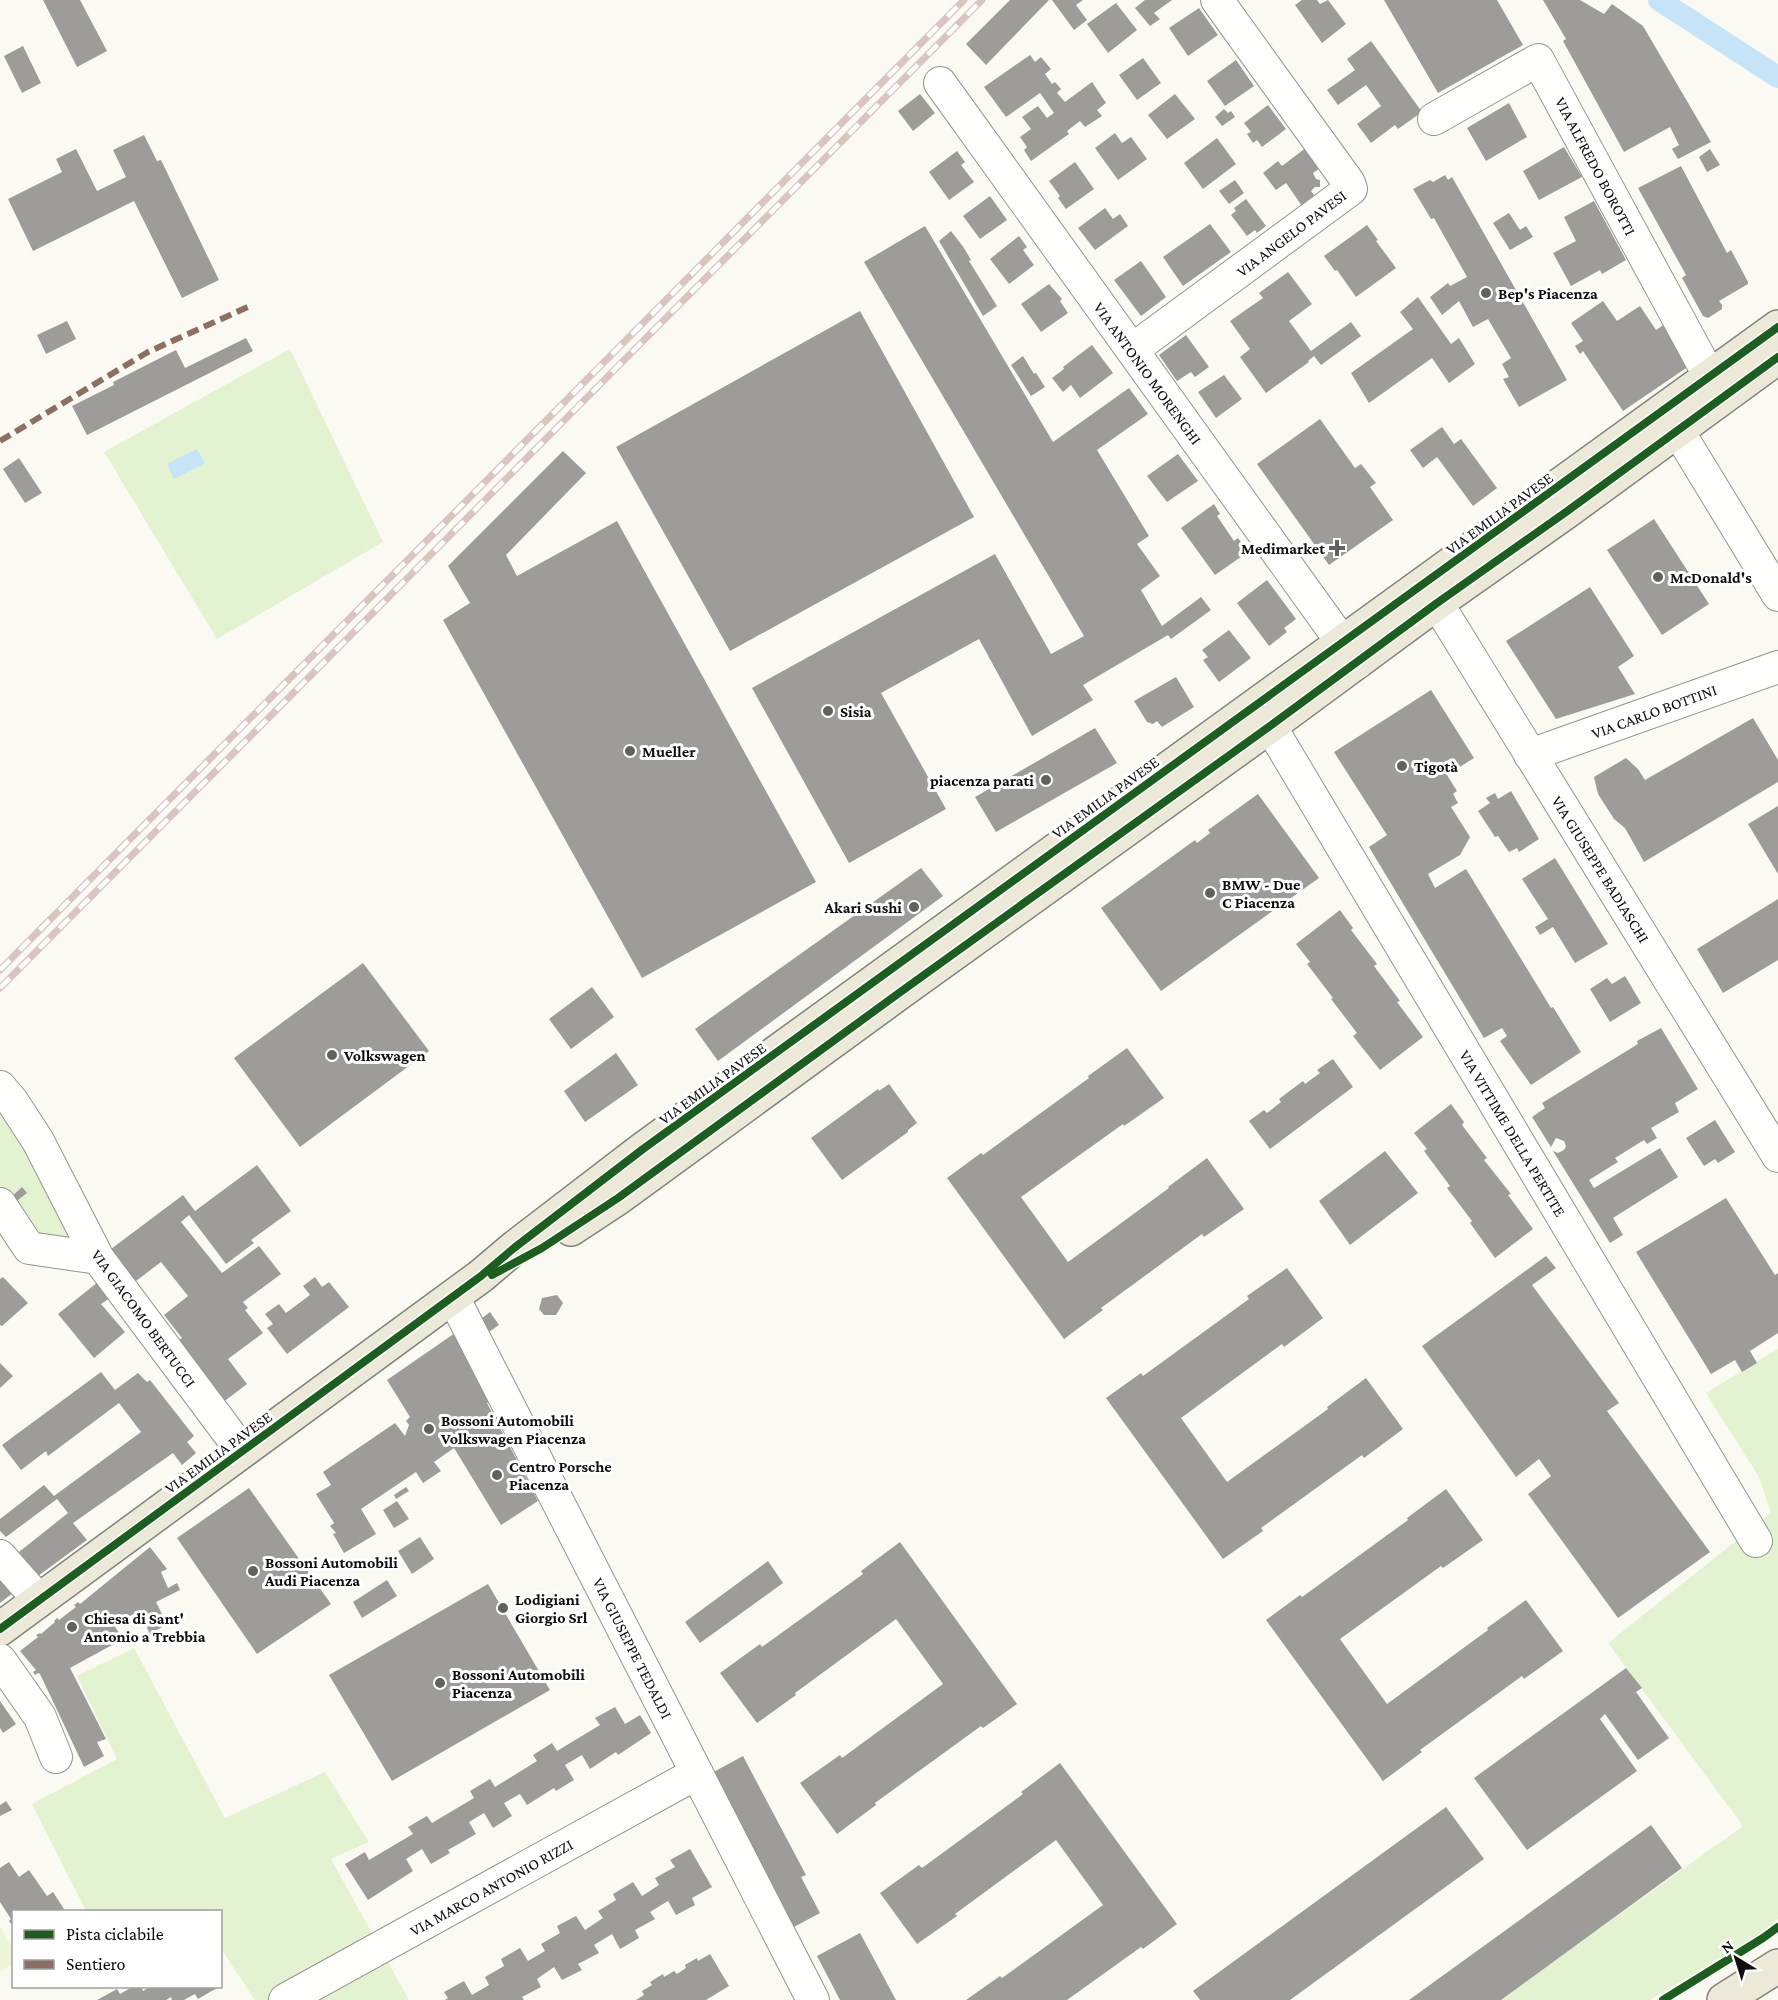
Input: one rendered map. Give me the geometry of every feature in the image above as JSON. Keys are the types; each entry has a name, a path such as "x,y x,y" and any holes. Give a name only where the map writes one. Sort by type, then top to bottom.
{"main road":[{"name":"VIA EMILIA PAVESE","path":"0,1629 453,1297 643,1149 1009,882 1350,653 1778,327"},
{"name":"VIA EMILIA PAVESE","path":"1430,594 1678,431 1778,357"},
{"name":"VIA EMILIA PAVESE","path":"453,1297 542,1248 618,1198 1270,726 1350,653"},
{"path":"1724,2000 1778,1966"}],"street":[{"name":"VIA ANGELO PAVESI","path":"1132,350 1351,189 1349,183 1217,0"},
{"name":"VIA ALFREDO BOROTTI","path":"1434,119 1538,60 1710,377"},
{"name":"VIA ANTONIO MORENGHI","path":"940,83 1350,653"},
{"path":"1678,431 1778,595"},
{"name":"VIA GIUSEPPE BADIASCHI","path":"1430,594 1777,1154"},
{"name":"VIA CARLO BOTTINI","path":"1530,755 1778,667"},
{"name":"VIA VITTIME DELLA PERTITE","path":"1270,726 1756,1541"},
{"name":"VIA GIACOMO BERTUCCI","path":"0,1087 38,1141 98,1258 242,1451"},
{"path":"0,1204 29,1248 98,1258"},
{"name":"VIA GIUSEPPE TEDALDI","path":"453,1297 810,1999"},
{"path":"0,1556 39,1600"},
{"path":"0,1660 40,1717 56,1757"},
{"name":"VIA MARCO ANTONIO RIZZI","path":"285,2000 697,1773"}],"green space":[{"path":"290,349 383,542 217,639 104,452"},
{"path":"0,1105 97,1260 33,1247 0,1195"},
{"path":"1778,1349 1778,1919 1759,1934 1650,2000 1500,2000 1743,1826 1608,1643 1771,1513 1759,1477 1706,1393"},
{"path":"134,1648 225,1818 325,1772 369,1842 331,1859 409,2000 255,2000 222,1950 222,1910 85,1910 32,1804 117,1759 77,1676"},
{"path":"0,1926 12,1947 12,1965 0,1972"}],"water":[{"path":"197,449 205,463 174,479 167,464"}],"building":[{"path":"43,0 80,0 107,51 77,67"},
{"path":"1010,0 1049,0 986,65 966,44"},
{"path":"1052,0 1083,0 1076,5 1087,20 1074,30"},
{"path":"1145,0 1172,0 1154,13 1160,19 1150,26 1135,8"},
{"path":"1302,0 1317,0 1320,4 1328,0 1346,24 1322,43 1295,5"},
{"path":"1384,0 1497,0 1523,45 1438,93"},
{"path":"1543,0 1580,0 1604,14 1612,4 1643,26 1711,142 1678,159 1672,149 1679,145 1670,127 1624,152 1563,41 1566,39"},
{"path":"1116,3 1137,30 1108,53 1087,24"},
{"path":"1199,8 1218,35 1188,56 1169,28"},
{"path":"1371,41 1422,112 1398,129 1395,125 1371,143 1357,124 1381,106 1366,85 1338,105 1327,90 1355,70 1347,59"},
{"path":"23,46 41,83 22,93 4,56"},
{"path":"1030,55 1035,62 1041,57 1051,69 1045,74 1052,84 1055,82 1061,89 1057,93 1065,102 1092,82 1106,103 1097,110 1102,116 1085,127 1080,121 1067,131 1069,134 1031,161 1024,150 1027,147 1020,137 1031,129 1022,117 1038,106 1047,118 1054,113 1040,93 1006,117 984,87"},
{"path":"1143,58 1161,83 1137,100 1119,75"},
{"path":"1236,60 1254,86 1225,106 1207,81"},
{"path":"920,94 935,113 913,131 898,111"},
{"path":"1175,94 1195,119 1167,139 1148,115"},
{"path":"1509,103 1527,137 1486,161 1467,128"},
{"path":"1268,105 1286,129 1262,147 1257,140 1253,143 1247,134 1251,132 1244,123"},
{"path":"1224,109 1228,113 1231,111 1235,117 1222,126 1215,117"},
{"path":"1115,133 1122,143 1131,137 1147,159 1118,180 1095,148"},
{"path":"144,135 157,161 161,160 219,280 182,298 134,201 33,251 8,199 62,172 56,159 76,149 97,191 126,177 113,150"},
{"path":"1217,138 1236,164 1203,189 1184,163"},
{"path":"1307,147 1322,167 1313,173 1316,179 1320,180 1320,187 1315,187 1311,191 1315,196 1302,206 1286,183 1276,190 1263,173 1278,161 1282,166"},
{"path":"1564,147 1582,177 1539,200 1523,171"},
{"path":"1710,149 1720,165 1707,172 1699,157"},
{"path":"957,151 965,162 961,165 974,182 949,200 929,172"},
{"path":"1075,162 1094,189 1066,209 1049,181"},
{"path":"1681,166 1727,253 1731,250 1748,282 1719,301 1722,309 1708,318 1703,316 1682,278 1686,275 1638,188"},
{"name":"Bep's Piacenza","path":"1445,175 1448,180 1452,177 1567,380 1519,407 1503,379 1509,377 1502,364 1511,358 1488,319 1473,327 1459,301 1442,315 1430,297 1448,283 1450,286 1467,277 1434,218 1431,219 1413,189"},
{"path":"1235,180 1244,193 1229,204 1219,191"},
{"path":"990,196 1007,220 980,239 963,216"},
{"path":"1246,199 1266,226 1257,233 1255,230 1247,236 1231,215 1236,211 1234,208"},
{"path":"1594,201 1626,260 1602,274 1600,270 1571,286 1553,253 1576,241 1564,217"},
{"path":"1105,208 1113,219 1120,214 1128,226 1095,250 1078,228"},
{"path":"1509,213 1520,230 1526,226 1533,237 1510,250 1493,223"},
{"path":"1210,224 1231,252 1183,286 1163,257"},
{"path":"1367,225 1396,268 1356,297 1324,256"},
{"path":"925,226 1053,442 1129,388 1148,414 1097,450 1149,536 1137,544 1160,576 1141,590 1162,626 1201,597 1211,610 1171,639 1168,635 1083,685 1093,700 1032,736 979,639 881,693 946,809 849,863 752,688 995,554 1051,654 1084,636 864,262"},
{"path":"951,231 964,248 971,260 969,261 997,306 983,316 939,241"},
{"path":"1019,236 1027,247 1023,250 1034,265 1009,284 990,259"},
{"path":"1141,261 1166,297 1141,316 1114,280"},
{"path":"1288,272 1312,304 1289,321 1311,351 1351,322 1361,336 1321,365 1314,356 1266,393 1240,357 1250,349 1230,321 1263,298 1259,293"},
{"path":"1049,284 1062,299 1060,301 1068,313 1041,332 1021,304"},
{"path":"1418,297 1451,344 1459,338 1475,364 1449,383 1432,358 1369,403 1351,373 1413,329 1400,312"},
{"path":"1603,301 1617,321 1640,306 1656,330 1671,320 1698,360 1623,411 1583,351 1580,354 1575,346 1583,341 1571,323"},
{"path":"860,311 974,517 730,651 616,447"},
{"path":"67,321 76,339 46,354 37,335"},
{"path":"1186,335 1209,367 1195,377 1191,372 1177,381 1159,355"},
{"path":"246,338 253,351 87,435 72,406 176,350 185,368"},
{"path":"1092,345 1113,373 1080,398 1071,385 1063,392 1052,378"},
{"path":"1023,356 1045,387 1031,396 1011,365"},
{"path":"1224,375 1242,399 1216,418 1198,392"},
{"path":"1320,419 1355,468 1361,464 1376,483 1370,487 1393,520 1329,565 1257,464"},
{"path":"1442,427 1454,444 1461,439 1497,488 1473,506 1437,457 1423,468 1410,450"},
{"name":"Mueller","path":"563,451 586,473 506,555 517,576 617,521 816,882 642,978 443,620 470,603 448,566"},
{"path":"1178,454 1198,481 1167,502 1147,476"},
{"path":"19,458 42,493 25,503 3,469"},
{"path":"1214,504 1220,514 1217,516 1234,541 1238,538 1248,552 1215,575 1181,528"},
{"name":"McDonald's","path":"1654,519 1709,604 1662,635 1607,550"},
{"path":"1267,580 1296,619 1284,628 1287,632 1269,646 1237,603"},
{"path":"1590,587 1634,656 1618,667 1635,694 1556,719 1506,641"},
{"path":"1229,630 1251,658 1219,682 1203,660 1208,657 1202,650"},
{"path":"1176,677 1194,707 1162,727 1157,721 1153,724 1147,722 1134,701"},
{"path":"1431,690 1474,758 1447,775 1457,791 1453,794 1458,803 1451,807 1470,837 1460,855 1428,874 1435,888 1466,869 1551,1008 1553,1007 1581,1052 1531,1085 1500,1041 1507,1036 1502,1028 1484,1038 1369,847 1387,835 1334,752"},
{"path":"1753,718 1778,760 1778,782 1644,862 1625,828 1614,819 1598,794 1594,777 1626,758 1638,769 1645,780"},
{"name":"piacenza parati","path":"1095,728 1117,763 996,832 975,797"},
{"path":"1511,791 1539,839 1519,852 1517,848 1509,852 1498,836 1495,837 1478,811 1490,803 1486,798 1495,793 1498,799"},
{"name":"BMW - Due C Piacenza","path":"1258,794 1319,878 1161,991 1101,908 1195,840 1197,843 1210,833 1208,830"},
{"path":"1778,806 1778,874 1748,824"},
{"path":"1555,858 1608,944 1575,963 1553,927 1540,935 1535,927 1548,919 1522,879"},
{"path":"921,868 943,896 718,1061 695,1029"},
{"path":"1778,899 1778,960 1723,993 1697,949"},
{"path":"1340,910 1353,928 1351,930 1377,964 1374,966 1400,1001 1397,1002 1423,1037 1380,1070 1353,1036 1357,1033 1307,964 1310,962 1296,944"},
{"name":"Volkswagen","path":"363,963 429,1051 300,1147 234,1058"},
{"path":"1625,976 1641,1003 1610,1022 1590,989 1607,978 1612,984"},
{"path":"592,987 614,1017 571,1049 549,1019"},
{"path":"1661,1028 1698,1089 1675,1103 1679,1112 1651,1128 1657,1138 1647,1144 1644,1140 1615,1158 1618,1162 1589,1180 1594,1188 1660,1148 1678,1177 1613,1218 1623,1235 1610,1243 1553,1151 1558,1153 1564,1150 1566,1146 1564,1141 1556,1138 1551,1147 1532,1117 1545,1108 1542,1103"},
{"path":"1127,1048 1164,1098 1124,1126 1123,1124 1021,1197 1068,1262 1207,1158 1244,1209 1204,1237 1202,1234 1101,1308 1103,1310 1064,1339 947,1178 981,1153 983,1155"},
{"path":"616,1053 638,1085 585,1122 564,1091"},
{"path":"1333,1059 1353,1087 1270,1149 1249,1121 1264,1110 1267,1113 1281,1102 1279,1099 1303,1081 1305,1084 1320,1073 1317,1070"},
{"path":"889,1084 917,1123 842,1180 811,1138 878,1089 879,1091"},
{"path":"1451,1104 1464,1122 1462,1125 1487,1158 1484,1160 1511,1194 1508,1195 1533,1229 1495,1258 1470,1223 1472,1221 1447,1188 1450,1186 1424,1151 1427,1149 1414,1133"},
{"path":"1715,1120 1735,1152 1718,1163 1715,1159 1704,1166 1686,1138"},
{"path":"1385,1151 1418,1193 1350,1245 1319,1201"},
{"path":"257,1165 291,1211 251,1240 254,1243 226,1264 189,1215 181,1222 222,1273 259,1246 281,1274 243,1302 248,1308 245,1310 263,1333 228,1359 247,1384 222,1403 176,1342 182,1338 164,1315 188,1296 161,1262 136,1281 111,1249 183,1195 195,1211"},
{"path":"22,1187 27,1193 13,1204 9,1199"},
{"path":"1726,1198 1775,1275 1778,1273 1778,1333 1750,1351 1757,1363 1742,1372 1735,1360 1711,1374 1636,1252"},
{"path":"1546,1256 1556,1268 1532,1285 1619,1403 1607,1411 1710,1552 1618,1618 1528,1494 1551,1476 1539,1459 1516,1477 1422,1346"},
{"path":"1287,1268 1323,1318 1284,1347 1282,1344 1181,1418 1227,1482 1328,1409 1327,1407 1366,1378 1403,1429 1364,1458 1362,1455 1261,1528 1263,1531 1223,1559 1106,1398 1141,1373 1143,1376 1249,1299 1247,1296"},
{"path":"3,1277 28,1303 2,1326 0,1325 0,1279"},
{"path":"315,1277 322,1287 329,1282 349,1307 287,1354 267,1328 273,1324 265,1314 279,1304 286,1313 310,1295 303,1286"},
{"path":"98,1282 110,1298 101,1304 125,1332 94,1358 58,1314"},
{"path":"557,1295 563,1303 556,1315 544,1315 539,1309 542,1298"},
{"path":"490,1312 499,1325 486,1334 477,1322"},
{"name":"Bossoni Automobili Volkswagen Piacenza","path":"455,1333 490,1401 487,1403 538,1501 501,1525 454,1448 434,1462 441,1471 423,1483 416,1472 361,1509 376,1534 344,1553 333,1534 336,1533 330,1526 334,1523 316,1494 331,1485 323,1472 395,1423 405,1436 409,1425 406,1421 410,1417 387,1380"},
{"path":"0,1363 13,1376 0,1388"},
{"path":"101,1372 115,1390 138,1373 147,1382 150,1380 194,1436 187,1442 196,1453 182,1465 173,1453 73,1523 87,1540 38,1576 19,1552 68,1513 57,1499 6,1537 0,1531 0,1519 44,1485 54,1496 141,1432 119,1403 48,1456 46,1451 21,1470 2,1445"},
{"path":"406,1487 409,1491 396,1499 394,1495"},
{"name":"Bossoni Automobili Audi Piacenza","path":"249,1488 331,1604 257,1654 177,1538"},
{"path":"1446,1489 1483,1540 1443,1568 1441,1566 1340,1639 1387,1704 1526,1600 1563,1651 1524,1679 1522,1676 1420,1750 1422,1752 1383,1781 1266,1620 1300,1595 1302,1597 1408,1520 1407,1518"},
{"path":"397,1501 409,1519 394,1528 383,1510"},
{"path":"420,1537 434,1559 412,1574 398,1551"},
{"path":"900,1542 1017,1704 983,1728 981,1726 875,1803 876,1805 837,1834 800,1783 840,1755 842,1758 943,1684 896,1619 757,1723 720,1673 760,1644 762,1647 863,1574 861,1571"},
{"path":"150,1547 167,1569 161,1572 168,1588 177,1583 180,1590 156,1602 167,1624 150,1634 139,1611 114,1625 123,1639 70,1668 106,1739 97,1742 104,1756 84,1767 40,1674 35,1675 33,1672 36,1670 20,1651 57,1618 59,1620 76,1607 74,1605 78,1602 80,1604"},
{"path":"768,1561 783,1583 700,1643 685,1622"},
{"path":"0,1569 18,1589 0,1603"},
{"path":"387,1580 397,1596 362,1618 353,1602"},
{"name":"Bossoni Automobili Piacenza","path":"488,1584 550,1690 392,1781 329,1675"},
{"path":"1626,1668 1642,1688 1636,1692 1669,1738 1638,1760 1605,1714 1600,1719 1637,1771 1527,1850 1474,1778"},
{"path":"0,1701 16,1724 3,1733 0,1728"},
{"path":"615,1707 625,1724 640,1715 651,1733 618,1755 616,1752 590,1769 582,1755 565,1765 574,1780 556,1791 554,1788 527,1805 520,1794 504,1803 512,1816 493,1828 484,1813 469,1822 476,1834 448,1850 450,1853 431,1864 422,1849 406,1859 413,1871 368,1900 345,1864 365,1852 369,1860 413,1834 408,1827 427,1816 432,1823 474,1798 470,1791 490,1779 495,1787 537,1761 533,1755 552,1743 557,1751 600,1725 595,1718"},
{"path":"743,1756 806,1875 801,1877 820,1913 792,1928 710,1774"},
{"path":"1060,1763 1177,1924 1067,2000 966,2000 1000,1976 1002,1978 1103,1905 1056,1840 917,1944 880,1893 919,1865 922,1868 1023,1794 1021,1792"},
{"path":"6,1801 12,1810 0,1816 0,1805"},
{"path":"1446,1807 1484,1859 1290,2000 1200,2000 1193,1991"},
{"path":"1651,1825 1682,1868 1501,2000 1409,2000"},
{"path":"690,1849 712,1887 692,1898 695,1905 676,1915 668,1901 650,1912 655,1919 635,1930 639,1938 620,1949 612,1934 594,1945 599,1953 578,1964 582,1970 562,1980 554,1967 537,1979 541,1987 522,1997 524,2000 445,2000 448,1998 444,1992 464,1981 472,1995 489,1985 485,1977 504,1966 501,1959 520,1948 528,1961 545,1951 541,1944 560,1933 557,1926 576,1916 585,1930 603,1918 598,1911 616,1900 613,1894 633,1882 642,1896 659,1885 655,1878 675,1867 670,1860"},
{"path":"9,1862 19,1877 29,1870 47,1896 53,1892 64,1909 12,1910 12,1925 9,1921 11,1919 0,1902 0,1868"},
{"path":"860,1933 896,2000 840,2000 817,1956"},
{"path":"710,1954 729,1986 706,2000 636,2000 644,1995 642,1991 652,1985 650,1982 663,1974 664,1977 674,1971 677,1974 686,1968 685,1965"},
{"path":"130,1988 142,1988 143,1991 148,1988 217,1988 198,1999 195,1994 184,2000 172,2000 171,1997 166,2000 97,2000 117,1989 120,1994"}],"waterway":[{"path":"1659,0 1778,77"}],"railway":[{"path":"0,970 964,0"},
{"path":"0,988 982,0"}],"marked path":[{"path":"0,441 148,352 250,306"}],"cycle path":[{"path":"0,1629 481,1276 643,1149 1778,327"},
{"path":"492,1275 542,1248 618,1198 1778,357"},
{"path":"1663,2000 1778,1927"}],"place":[{"name":"Bep's Piacenza","path":"1486,293"},
{"name":"Medimarket","path":"1337,548"},
{"name":"McDonald's","path":"1658,577"},
{"name":"Sisia","path":"828,711"},
{"name":"Mueller","path":"630,751"},
{"name":"Tigotà","path":"1402,766"},
{"name":"piacenza parati","path":"1046,780"},
{"name":"BMW - Due C Piacenza","path":"1210,893"},
{"name":"Akari Sushi","path":"914,907"},
{"name":"Volkswagen","path":"332,1055"},
{"name":"Bossoni Automobili Volkswagen Piacenza","path":"429,1429"},
{"name":"Centro Porsche Piacenza","path":"497,1475"},
{"name":"Bossoni Automobili Audi Piacenza","path":"253,1571"},
{"name":"Lodigiani Giorgio Srl","path":"503,1608"},
{"name":"Chiesa di Sant' Antonio a Trebbia","path":"72,1627"},
{"name":"Bossoni Automobili Piacenza","path":"440,1683"}]}
